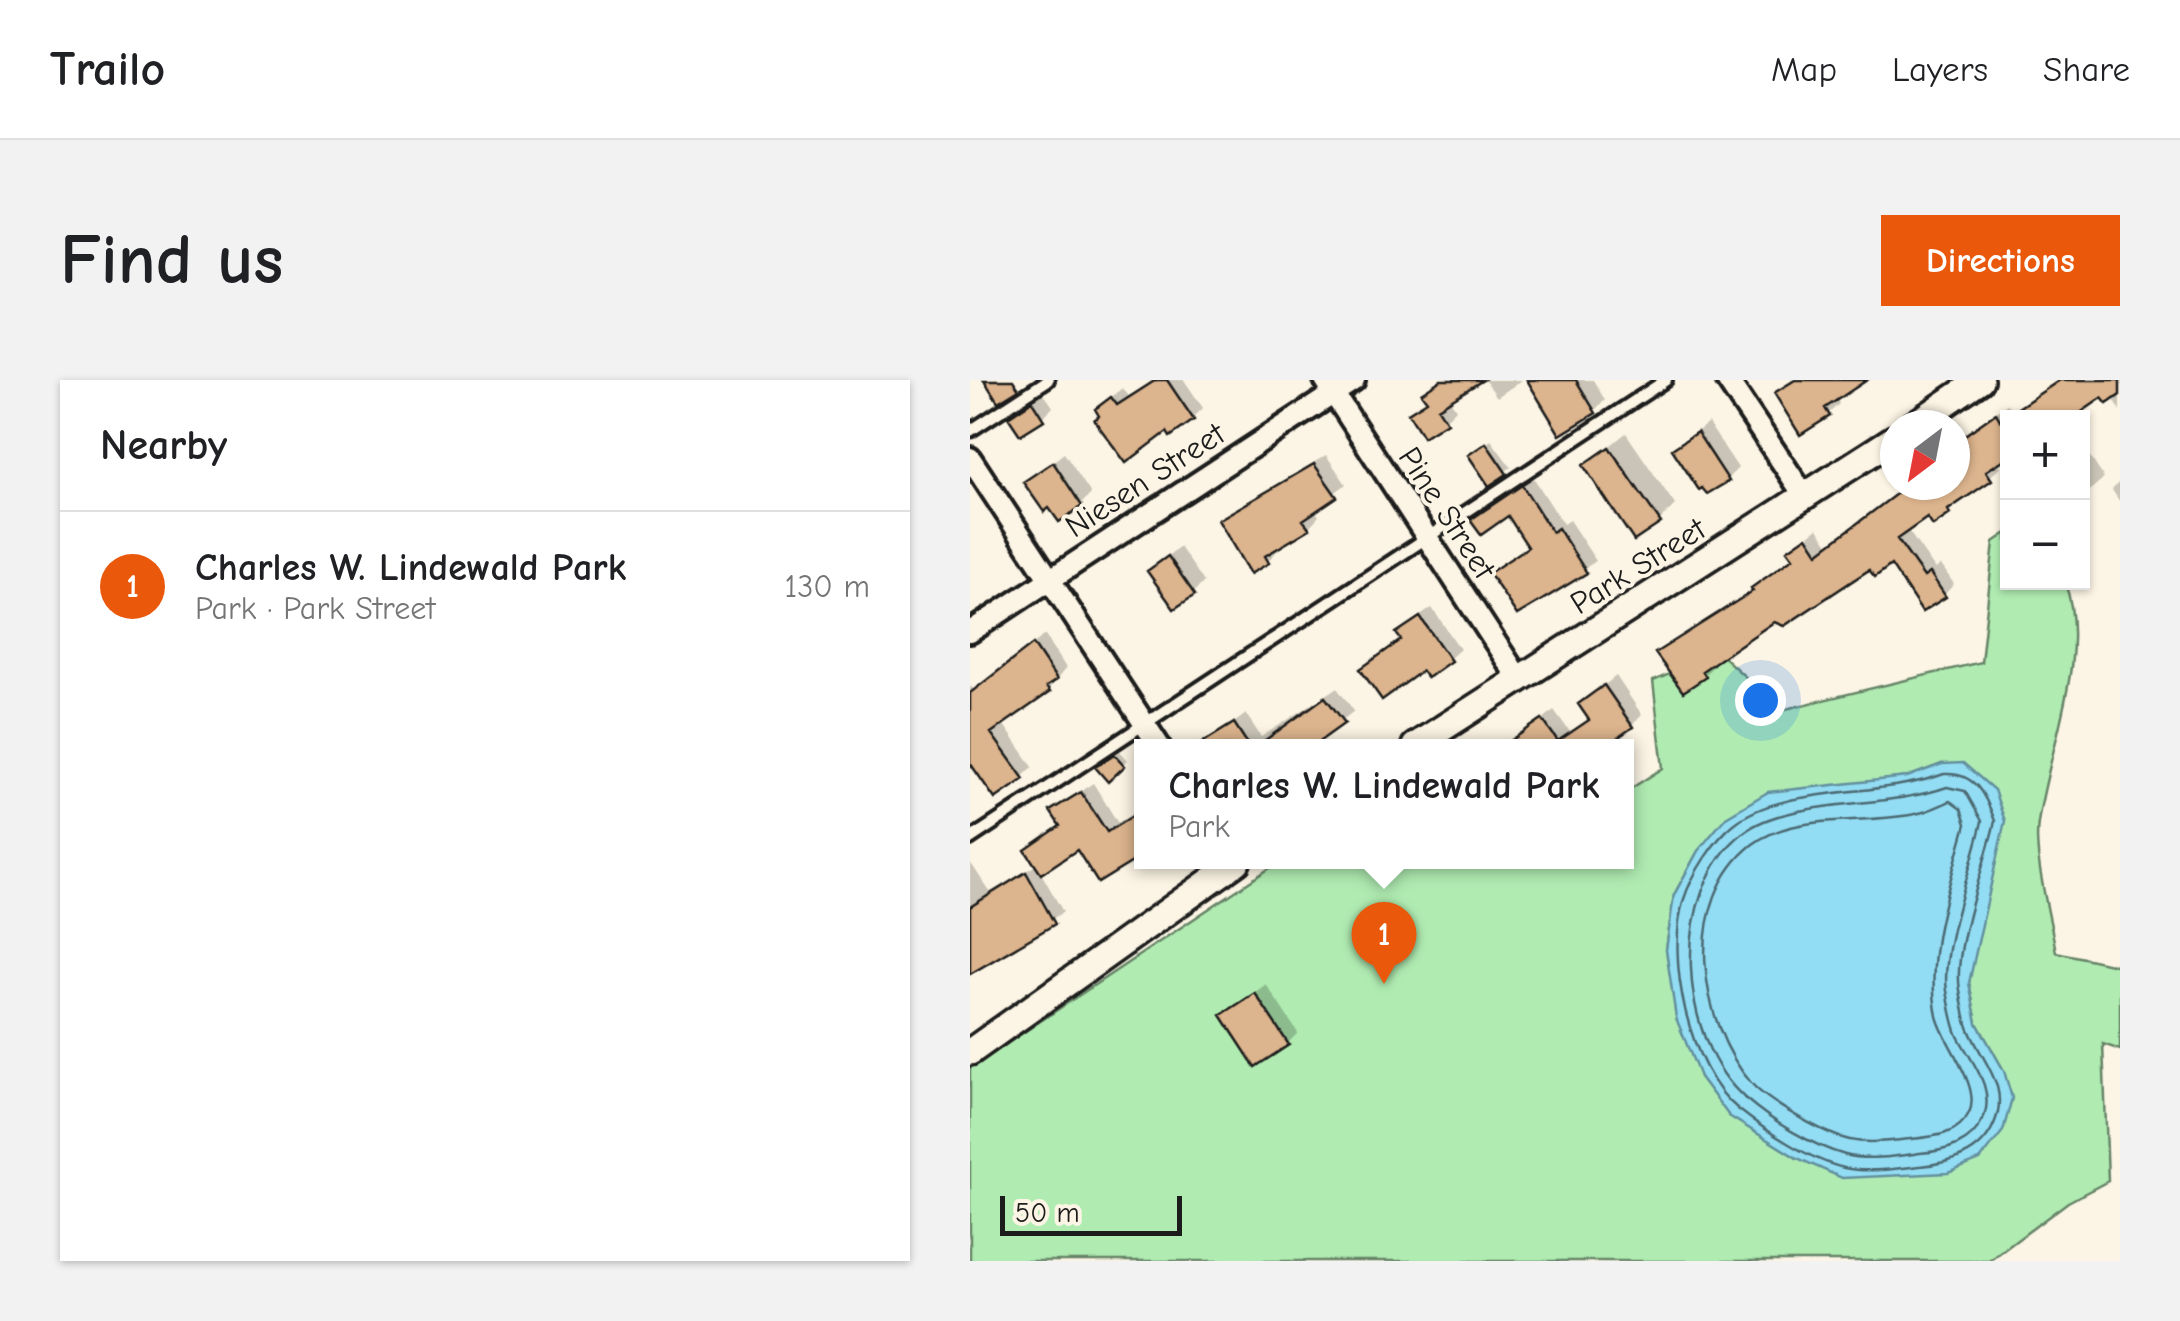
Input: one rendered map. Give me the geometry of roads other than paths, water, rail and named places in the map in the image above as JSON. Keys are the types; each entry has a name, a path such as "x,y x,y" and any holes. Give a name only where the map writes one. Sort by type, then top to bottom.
{"street":[{"name":"Niesen Street","path":"970,632 1329,386 1354,380"},
{"path":"1728,380 1806,498"},
{"path":"1936,410 1980,380"},
{"name":"Pine Street","path":"1329,386 1519,679"},
{"name":"Park Street","path":"1426,739 1880,448"},
{"path":"970,458 1154,739"},
{"path":"970,1052 1224,869"}],"lane":[{"path":"970,431 1048,380"},
{"path":"970,839 1666,380"}],"water":[{"path":"1963,763 1994,790 2005,821 1969,983 1977,1023 2004,1071 2012,1098 2003,1131 1980,1160 1948,1173 1842,1178 1797,1158 1729,1116 1700,1077 1676,1018 1666,950 1674,895 1698,851 1726,817 1768,792 1907,777 1942,764"}],"place":[{"name":"Charles W. Lindewald Park","path":"1384,984"}]}
